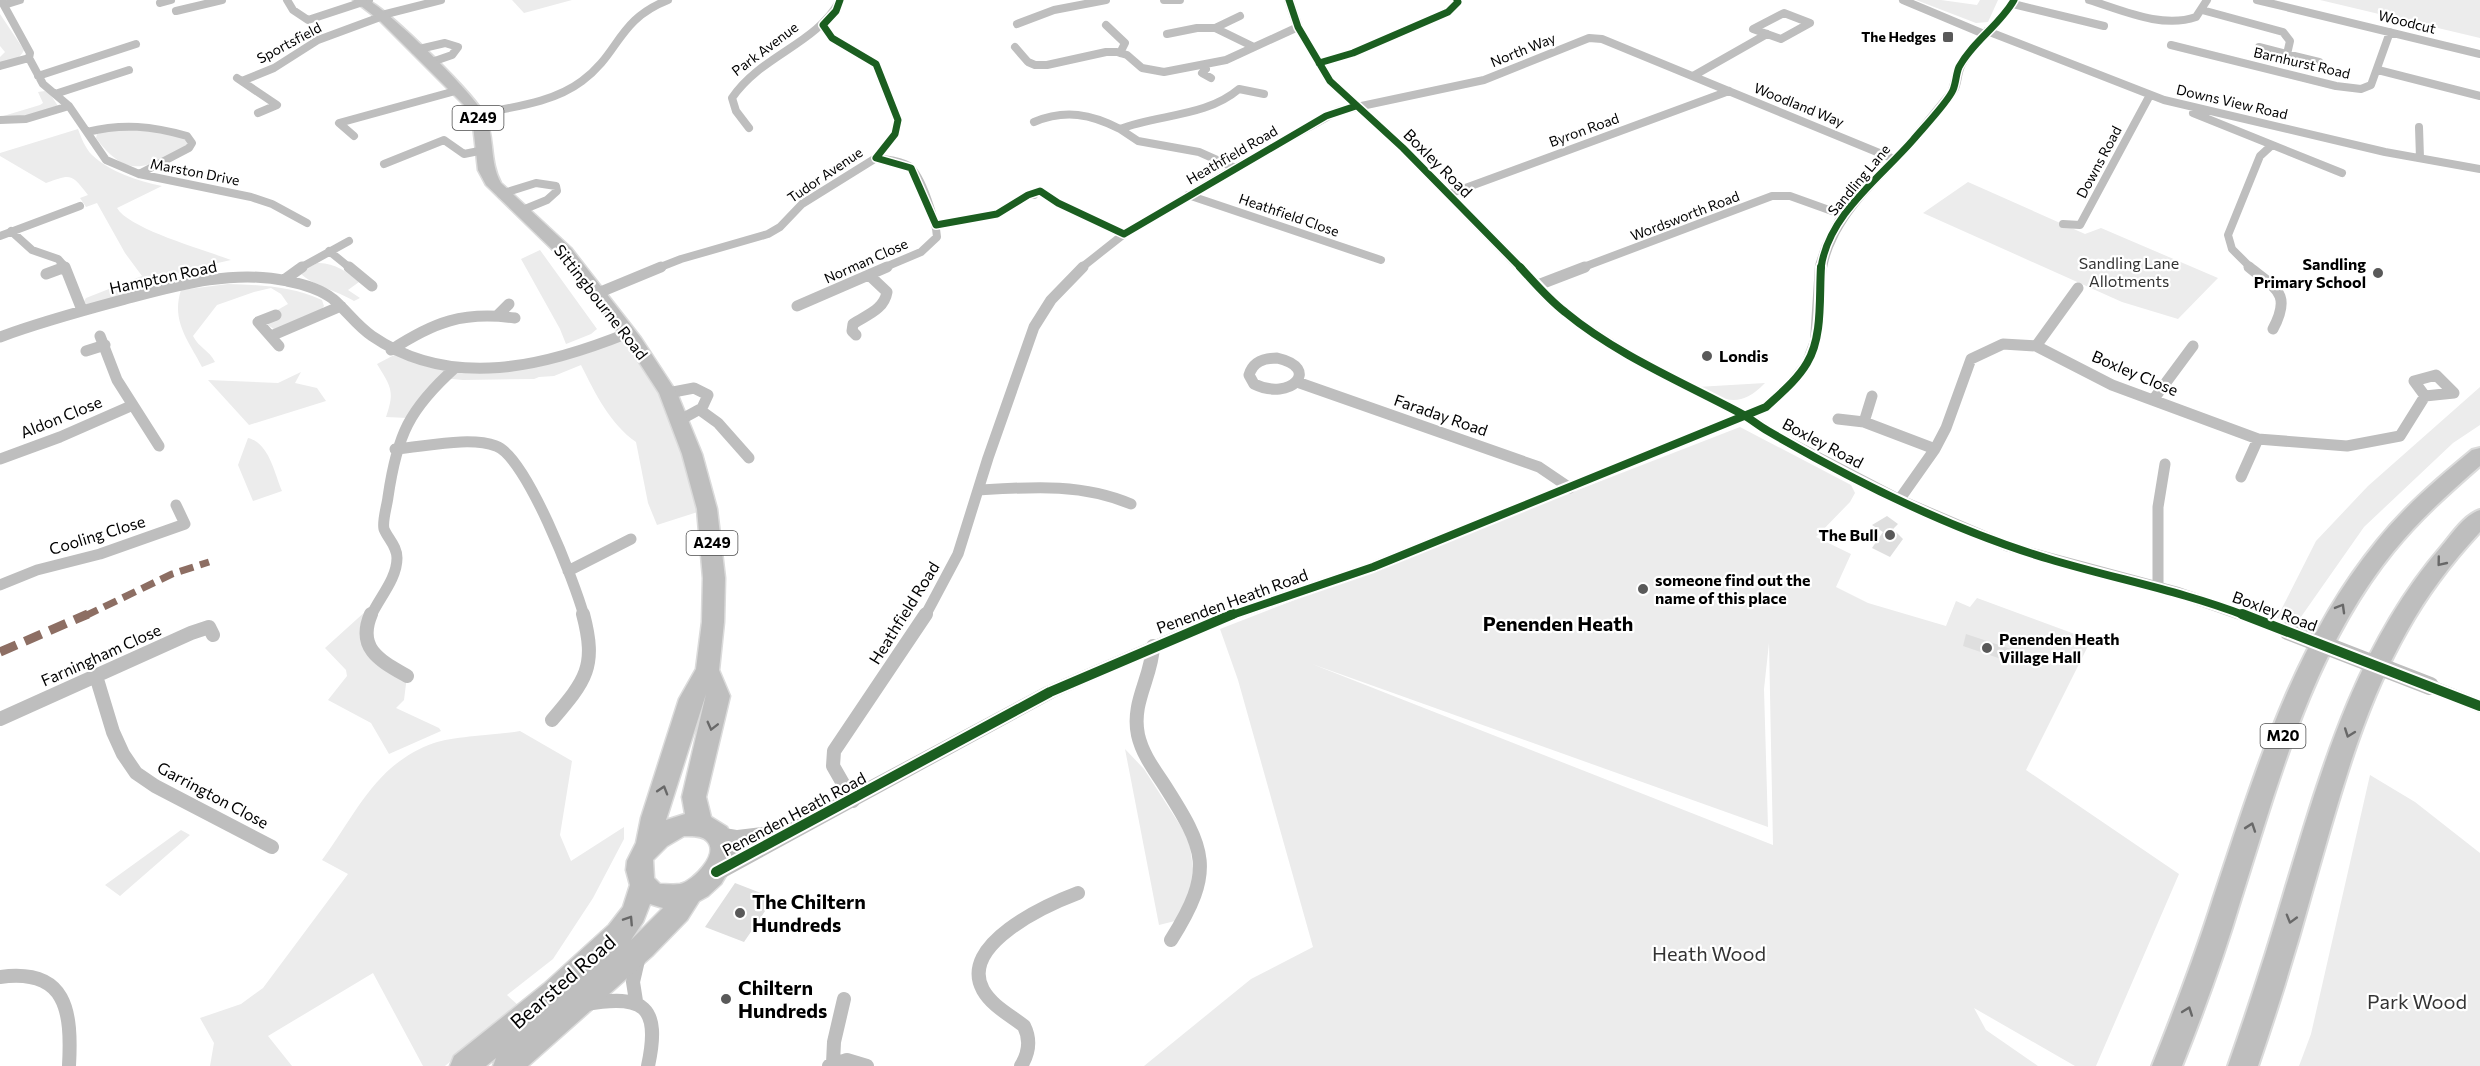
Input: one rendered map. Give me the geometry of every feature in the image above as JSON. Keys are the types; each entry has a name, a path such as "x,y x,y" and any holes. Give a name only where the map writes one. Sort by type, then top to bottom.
{"highway":[{"name":"Sittingbourne Road","path":"364,1 383,16 459,90 477,114 486,170 501,194 565,252 628,333 668,393 695,463 709,522 714,578 713,622 708,670 691,699 648,847"},
{"name":"M20","path":"2167,1066 2196,989 2301,685 2324,638 2344,602 2400,527 2439,488 2480,455"},
{"path":"2243,1066 2276,969 2315,832 2365,693 2397,626 2419,592 2438,566 2480,518"},
{"name":"Sittingbourne Road","path":"708,670 718,696 694,796 709,830"},
{"path":"684,825 709,830 724,852 716,872 704,885 675,897 651,892 643,885 639,867 648,847 668,831 684,825"},
{"name":"Bearsted Road","path":"464,1066 545,1000 618,934 634,913 643,885"},
{"name":"Bearsted Road","path":"507,1066 642,947 678,911 689,893"}],"street":[{"path":"2,2 20,0"},
{"path":"166,1 178,10 222,0"},
{"path":"287,0 293,10 308,20 364,1"},
{"name":"Sportsfield","path":"258,113 277,105 239,79 274,68 318,40 383,16 441,0"},
{"path":"477,114 545,98 581,83 591,74 634,17 647,7 668,0"},
{"name":"Park Avenue","path":"749,128 736,111 732,98 738,85 789,46 823,25 836,11 840,0"},
{"path":"1017,24 1039,18 1054,10 1106,0"},
{"path":"1164,0 1180,0"},
{"name":"Boxley Road","path":"1289,0 1298,27 1330,81 1403,148 1563,311 1587,329 1674,380 1744,415 1768,431 1899,500 2010,547 2158,587 2288,631 2480,706"},
{"path":"1319,63 1353,53 1448,12 1458,2 1457,0"},
{"path":"1903,0 1985,32"},
{"path":"2089,0 2171,21 2191,20 2204,3 2283,32 2290,41 2288,54"},
{"name":"Woodcut","path":"2257,0 2480,54"},
{"name":"Marston Drive","path":"2,2 30,52 29,58 38,76 69,106 106,160 139,174 251,197 272,204 308,223"},
{"path":"2014,2 2104,26"},
{"name":"Sandling Lane","path":"1744,415 1757,412 1776,399 1801,373 1808,362 1816,340 1821,265 1828,244 1843,215 1953,91 1959,68 1985,32 2014,2"},
{"path":"1693,76 1767,34 1781,39 1810,22 1784,13 1753,29 1767,34"},
{"path":"1167,34 1197,28 1215,28 1240,16"},
{"name":"Tudor Avenue","path":"598,293 681,259 768,234 780,227 802,204 876,158 895,134 898,120 876,64 870,58 837,42 825,31 823,25"},
{"path":"1106,25 1125,43 1120,53"},
{"path":"1015,47 1028,62 1035,65 1047,65 1106,52 1120,53 1143,68 1164,72 1226,60 1298,27"},
{"path":"1215,28 1254,47"},
{"name":"Downs View Road","path":"1985,32 2168,101 2480,170"},
{"name":"Barnhurst Road","path":"2171,45 2352,89 2368,88 2378,70 2390,32"},
{"name":"North Way","path":"1356,106 1484,80 1589,38 1602,39 1693,76"},
{"path":"416,50 445,43 458,47 452,55 429,63"},
{"path":"38,76 136,44"},
{"path":"2259,47 2319,62"},
{"path":"0,66 29,58"},
{"path":"1204,64 1206,69 1202,73 1211,78"},
{"path":"2378,70 2480,96"},
{"path":"55,94 129,71"},
{"name":"Woodland Way","path":"1693,76 1894,159"},
{"path":"1120,129 1152,118 1206,109 1230,99 1239,89 1264,94"},
{"path":"354,136 339,123 459,90"},
{"name":"Byron Road","path":"1449,194 1729,91"},
{"name":"Downs Road","path":"2063,224 2080,225 2150,95"},
{"path":"2168,101 2342,173"},
{"path":"0,120 26,119 69,106"},
{"name":"Heathfield Road","path":"853,801 833,765 834,751 938,596 958,554 1034,327 1051,300 1095,255 1188,195 1326,117 1356,106"},
{"path":"1034,122 1057,114 1073,114 1104,120 1138,141 1199,152 1235,168"},
{"path":"87,132 123,124 139,124 151,125 190,139 192,143 189,148 139,174"},
{"path":"2419,127 2420,158"},
{"path":"384,164 444,140 464,154 484,150"},
{"path":"2272,145 2260,156 2228,235 2234,252 2281,295 2284,308 2273,329"},
{"path":"876,158 912,168 936,225 997,214 1028,195 1034,195"},
{"path":"501,194 540,182 549,182 556,186 557,191 552,197 520,211"},
{"name":"Heathfield Close","path":"1188,195 1381,260"},
{"name":"Wordsworth Road","path":"1538,285 1772,196 1790,196 1843,215"},
{"path":"0,236 60,210 80,206"},
{"path":"294,215 305,210"},
{"name":"Norman Close","path":"797,306 926,249 937,237 936,225"},
{"path":"11,231 32,250 58,259 65,267 82,310"},
{"path":"284,280 329,251 349,242"},
{"path":"329,251 366,286"},
{"path":"46,274 65,267"},
{"path":"856,335 852,331 853,324 879,308 887,299 887,292 869,275"},
{"name":"Hampton Road","path":"0,337 82,310 194,282 245,276 284,280 326,294 341,306 360,327 391,350 456,367 482,370 531,366 578,353 628,333"},
{"path":"2036,346 2078,288"},
{"path":"498,315 510,304"},
{"path":"271,336 341,306"},
{"path":"391,350 427,328 448,320 474,314 515,318"},
{"path":"276,315 258,322 279,346"},
{"name":"Aldon Close","path":"86,351 103,340 117,380 159,446"},
{"name":"Boxley Close","path":"1899,500 1935,449 1946,428 1971,359 2003,344 2036,346 2112,385 2258,439 2347,446 2400,436 2425,396"},
{"path":"2153,400 2193,346"},
{"path":"407,676 370,649 366,635 370,618 378,600 393,580 397,564 395,545 384,528 395,449 408,418 415,408 434,386 456,367"},
{"name":"Faraday Road","path":"1297,382 1539,466 1570,488"},
{"path":"668,393 692,388 703,390 708,395 708,400 700,410 680,420"},
{"path":"1864,422 1872,396"},
{"name":"Aldon Close","path":"2,454 60,437 134,405"},
{"path":"700,410 718,423 748,458"},
{"name":"Penenden Heath Road","path":"716,872 791,831 853,801 1050,693 1153,646 1214,621 1373,567 1744,415"},
{"path":"1838,419 1864,422 1935,449"},
{"path":"2241,477 2258,439"},
{"path":"395,449 478,443 500,447 518,470 541,509 568,571 585,620 591,652 589,663 580,682 552,720"},
{"path":"2158,587 2158,507 2165,464"},
{"path":"979,490 1057,486 1115,496 1131,504"},
{"name":"Cooling Close","path":"0,585 37,570 100,554 185,524 176,505"},
{"path":"568,571 632,539"},
{"name":"Farningham Close","path":"0,719 191,633 209,627 213,635"},
{"path":"1153,646 1153,664 1138,694 1135,724 1141,748 1192,830 1202,865 1202,881 1198,896 1171,940"},
{"name":"Garrington Close","path":"96,676 113,732 135,773 155,786 272,847"},
{"name":"Penenden Heath Road","path":"709,830 737,838 791,831"},
{"path":"1022,1066 1029,1047 1028,1032 986,994 978,972 980,960 986,948 993,942 1048,904 1078,893"},
{"path":"642,947 635,965 633,982 636,1001 649,1013 653,1024 653,1040 648,1066"},
{"path":"0,977 32,974 41,977 58,991 71,1031 69,1066"},
{"path":"577,1006 609,999 636,1001"},
{"path":"844,999 830,1064 847,1060 867,1066"}],"green space":[{"path":"512,0 572,0 524,13"},
{"path":"1916,0 1941,0 1977,5 1980,0 1998,0 1988,22 1976,23"},
{"path":"2320,0 2480,0 2480,38"},
{"path":"0,14 24,50 17,58 0,64 0,57 5,52 0,46"},
{"path":"45,91 50,94 58,106 35,115 0,117 40,105 43,103 38,92"},
{"path":"123,124 187,136 192,143 153,163 131,166 108,152 96,138 97,134"},
{"path":"78,129 87,149 99,161 125,175 162,186 117,208 124,216 151,231 231,260 182,271 175,275 175,283 88,305 83,303 86,298 142,276 125,253 97,203 86,207 80,198 88,195 74,179 66,177 46,183 0,156 0,153"},
{"name":"Sandling Lane Allotments","path":"1968,182 2085,234 2101,228 2218,278 2178,319 2122,302 1923,213"},
{"path":"540,250 597,329 591,334 566,344 521,259"},
{"path":"317,263 334,266 355,278 359,282 348,290 360,298 354,301 311,281 300,273"},
{"path":"228,284 287,289 322,300 324,306 321,310 275,330 268,325 270,321 275,312 288,304 281,294 271,288 217,305 193,336 215,362 202,367 182,330 178,311 181,290"},
{"path":"628,333 650,364 707,509 657,525 648,503 636,442 611,417 581,365 554,376 534,379 443,378 408,418 386,417 391,395 390,389 377,364 398,353 498,369"},
{"path":"301,372 295,383 317,388 326,401 249,425 208,380 278,383"},
{"path":"1765,383 1748,396 1733,400 1716,396 1697,387"},
{"path":"2480,387 2480,425 2453,443 2364,527 2296,624 2277,618 2316,541 2368,486"},
{"name":"Heath Wood","path":"1740,427 1851,485 1855,493 1850,502 1816,537 1851,554 1836,587 1868,603 1946,626 1956,601 1970,607 1977,598 2091,640 2026,770 2179,874 2096,1066 2075,1066 1974,1008 1986,1030 2038,1066 1144,1066 1251,979 1313,947 1238,680 1220,629","holes":["1769,643 1773,845 1312,664 1768,827 1764,689"]},
{"path":"248,438 255,441 266,452 282,491 253,501 238,465"},
{"path":"378,600 366,635 407,676 404,700 396,708 441,731 389,754 371,723 328,700 347,676 346,670 325,648"},
{"path":"520,731 572,761 560,835 571,861 624,827 624,839 593,898 553,959 507,995 519,1006 445,1066 423,1066 373,973 268,1036 292,1066 210,1066 214,1043 200,1018 241,1004 263,988 348,874 322,860 357,808 382,777 414,752 434,743"},
{"path":"1125,749 1144,769 1189,839 1195,883 1175,921 1159,925"},
{"name":"Park Wood","path":"2370,775 2415,802 2480,853 2480,1066 2299,1066 2311,1034"},
{"path":"181,830 190,835 120,896 105,885"}],"building":[{"name":"The Bull","path":"1887,516 1898,524 1893,529 1903,539 1890,557 1872,548 1883,532 1872,525"},
{"name":"Penenden Heath Village Hall","path":"1966,634 2011,649 2010,662 1963,646"},
{"name":"The Chiltern Hundreds","path":"735,883 774,898 744,942 705,927"}],"marked path":[{"path":"0,652 108,606 172,574 209,562"}],"cycle path":[{"path":"840,0 836,11 823,25 826,32 839,43 863,54 876,64 898,120 895,134 876,158 911,168 936,225 997,214 1028,195 1040,191 1058,203 1124,234 1326,116 1356,106"},
{"path":"1289,0 1298,27 1330,81 1403,148 1563,311 1587,329 1674,380 1744,415 1768,431 1899,500 1972,532 2049,559 2179,593 2233,611 2480,706"},
{"path":"1319,63 1353,53 1448,12 1458,2 1457,0"},
{"path":"716,872 1050,692 1214,621 1373,567 1766,407 1792,383 1808,362 1816,340 1821,265 1828,244 1843,215 1913,140 1953,91 1959,68 1984,34 2007,13 2014,0"}],"place":[{"name":"The Hedges","path":"1948,37"},
{"name":"Sandling Primary School","path":"2378,273"},
{"name":"Londis","path":"1707,356"},
{"name":"The Bull","path":"1890,535"},
{"name":"someone find out the name of this place","path":"1643,589"},
{"name":"Penenden Heath Village Hall","path":"1987,648"},
{"name":"The Chiltern Hundreds","path":"740,913"},
{"name":"Chiltern Hundreds","path":"726,999"}],"district":[{"name":"Penenden Heath","path":"1558,624"}]}
